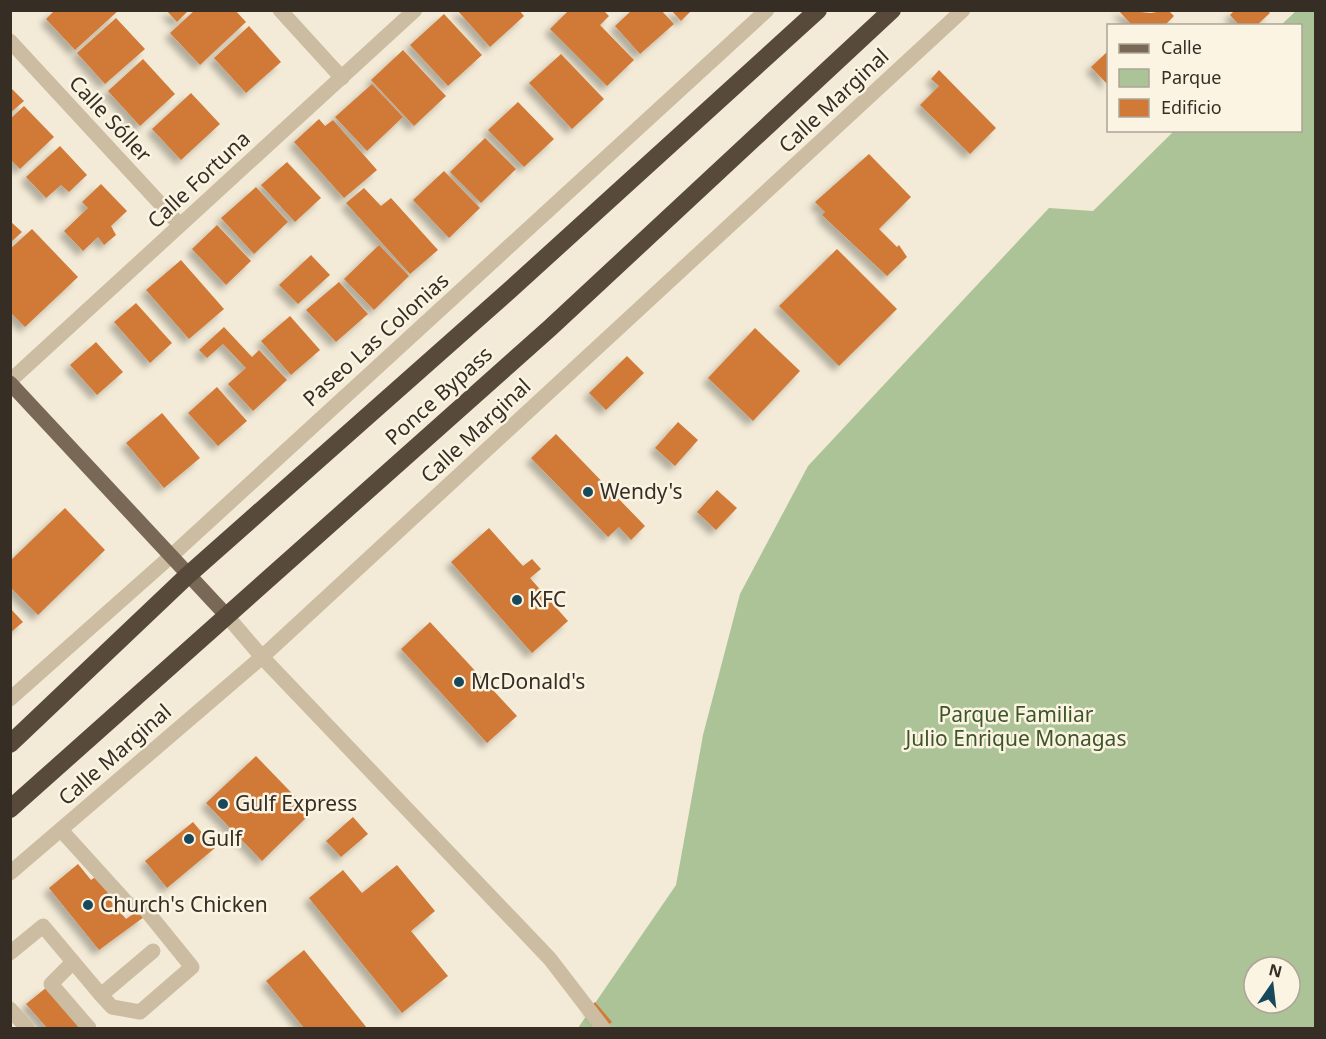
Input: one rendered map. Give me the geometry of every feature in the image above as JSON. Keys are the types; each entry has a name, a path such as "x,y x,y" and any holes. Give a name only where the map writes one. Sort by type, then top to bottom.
{"highway":[{"name":"Ponce Bypass","path":"10,744 187,576 512,289 818,10"},
{"name":"Ponce Bypass","path":"10,809 550,328 892,10"}],"main road":[{"path":"10,382 187,576 227,616"}],"street":[{"path":"280,10 342,78"},
{"name":"Calle Fortuna","path":"10,382 415,10"},
{"name":"Paseo Las Colonias","path":"10,699 170,557 767,10"},
{"name":"Calle Marginal","path":"10,873 262,657 963,10"},
{"name":"Calle Sóller","path":"10,41 180,225"},
{"path":"227,616 262,657 550,959 603,1029"},
{"path":"10,953 43,926 112,1007 140,1012 192,967 145,909 128,904 61,830"},
{"path":"102,994 153,951"},
{"path":"73,962 51,984 89,1029"},
{"path":"10,1010 27,1029"}],"green space":[{"name":"Parque Familiar Julio Enrique Monagas","path":"1296,11 1315,11 1315,1028 578,1028 676,885 703,735 740,594 808,466 1049,208 1093,211 1173,132 1302,132 1302,24 1282,24"}],"building":[{"path":"55,10 119,10 75,50 46,19"},
{"path":"166,10 189,10 177,22"},
{"path":"195,10 235,10 246,22 200,65 170,33"},
{"path":"457,10 519,10 524,16 490,47"},
{"path":"569,10 603,10 609,16 600,25 634,60 607,86 550,29"},
{"path":"632,10 661,10 674,24 640,54 615,26"},
{"path":"671,10 692,10 681,21"},
{"path":"1118,10 1151,13 1168,10 1174,16 1166,24 1130,23"},
{"path":"1235,10 1267,10 1270,13 1258,24 1238,24 1230,15"},
{"path":"444,14 482,55 448,86 410,45"},
{"path":"116,18 145,49 105,84 77,53"},
{"path":"249,26 281,62 246,93 214,58"},
{"path":"403,50 446,96 414,126 371,80"},
{"path":"1107,52 1107,84 1091,67"},
{"path":"561,54 604,99 572,129 529,83"},
{"path":"143,59 175,94 140,126 108,91"},
{"path":"939,70 996,128 970,154 920,105 939,86 931,79"},
{"path":"372,84 403,117 367,151 335,117"},
{"path":"10,87 24,101 10,113"},
{"path":"191,93 220,124 181,160 152,129"},
{"path":"518,102 554,139 524,167 488,130"},
{"path":"24,106 54,137 20,169 10,159 10,119"},
{"path":"319,119 325,126 333,120 377,170 344,198 294,142"},
{"path":"485,138 516,169 481,203 450,172"},
{"path":"60,146 87,175 69,192 61,185 46,198 26,177"},
{"path":"869,154 911,197 879,229 897,247 899,245 907,257 887,276 822,215 825,212 815,202"},
{"path":"287,162 321,198 295,222 261,185"},
{"path":"444,171 480,208 449,238 413,200"},
{"path":"101,184 127,211 111,226 116,235 104,245 98,237 83,251 64,231 88,208 82,202"},
{"path":"256,187 288,222 254,254 221,218"},
{"path":"364,188 381,206 391,198 438,250 410,274 346,203"},
{"path":"10,221 22,232 10,243"},
{"path":"217,225 251,261 226,285 192,249"},
{"path":"32,229 78,277 25,327 10,312 10,249"},
{"path":"379,245 409,276 374,310 344,279"},
{"path":"837,249 897,309 839,366 779,306"},
{"path":"311,255 330,275 298,304 279,285"},
{"path":"181,260 224,309 189,339 146,290"},
{"path":"339,282 368,314 336,342 306,310"},
{"path":"136,303 172,343 150,363 114,322"},
{"path":"290,316 320,350 291,375 261,341"},
{"path":"224,327 252,357 259,350 287,380 253,411 228,384 246,368 223,344 207,358 199,350"},
{"path":"755,328 800,371 753,421 708,378"},
{"path":"96,342 123,372 97,395 70,365"},
{"path":"627,356 644,373 606,410 589,393"},
{"path":"217,387 247,421 218,446 188,413"},
{"path":"162,413 200,458 164,488 126,443"},
{"path":"678,422 698,440 675,466 655,448"},
{"name":"Wendy's","path":"556,434 645,526 631,540 619,527 608,537 531,458"},
{"path":"717,490 737,508 716,530 697,512"},
{"path":"65,508 105,550 38,615 10,587 10,561"},
{"name":"KFC","path":"489,528 523,566 532,559 541,569 530,578 568,621 532,653 451,562"},
{"path":"10,608 23,622 10,633"},
{"name":"McDonald's","path":"430,622 517,716 487,743 401,649"},
{"path":"256,756 311,813 262,861 206,803"},
{"path":"353,817 368,834 341,857 326,841"},
{"path":"193,822 215,848 167,888 145,861"},
{"name":"Church's Chicken","path":"78,864 91,880 98,875 115,895 110,900 126,919 139,910 144,917 99,950 49,888"},
{"path":"397,865 435,911 411,931 448,976 402,1013 309,898 343,870 362,893"},
{"path":"304,950 367,1028 304,1028 266,981"},
{"path":"47,987 82,1028 47,1028 26,1004"},
{"path":"595,1002 612,1022 607,1026 590,1007"}],"place":[{"name":"Wendy's","path":"588,492"},
{"name":"KFC","path":"517,600"},
{"name":"McDonald's","path":"459,682"},
{"name":"Gulf Express","path":"223,804"},
{"name":"Gulf","path":"189,839"},
{"name":"Church's Chicken","path":"88,905"}]}
